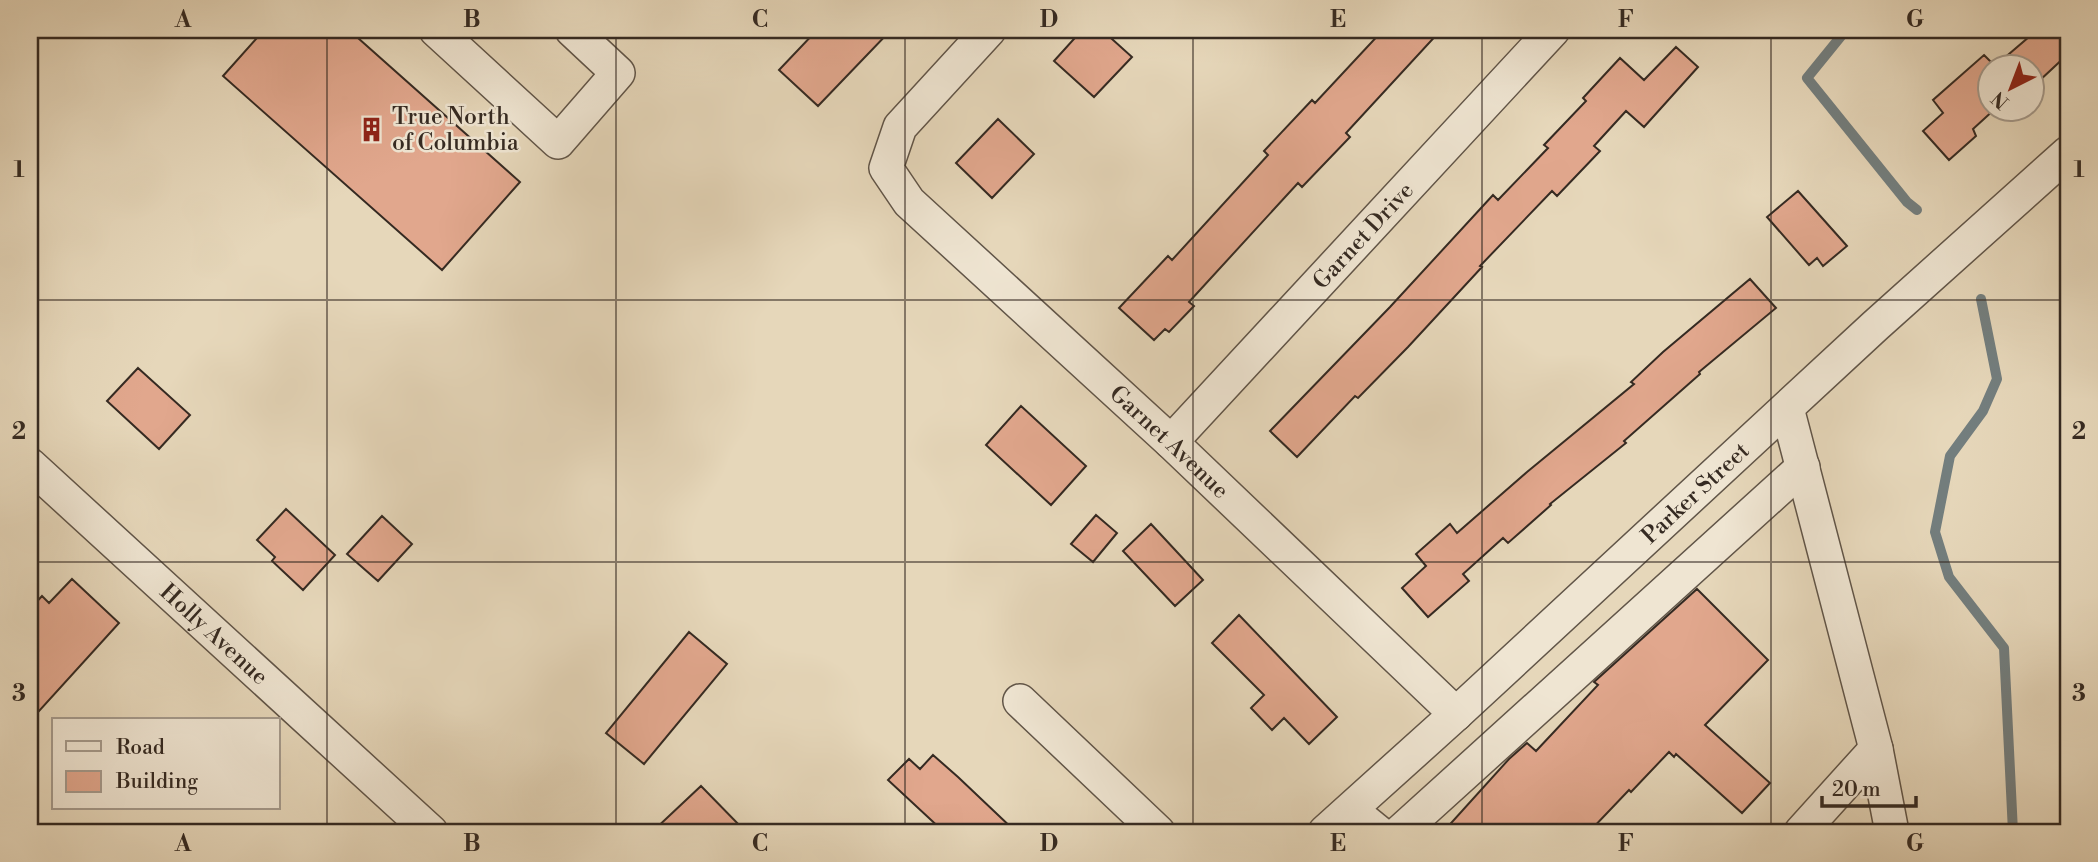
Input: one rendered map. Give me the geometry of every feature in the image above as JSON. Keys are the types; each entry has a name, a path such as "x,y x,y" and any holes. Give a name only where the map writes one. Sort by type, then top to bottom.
{"street":[{"path":"436,30 558,142 618,73 572,30"},
{"name":"Garnet Avenue","path":"989,30 900,127 886,168 909,202 1171,442 1457,714"},
{"name":"Garnet Drive","path":"1171,442 1553,30"},
{"name":"Parker Street","path":"1325,832 1457,714 1787,408 2064,165"},
{"path":"1787,408 1876,749 1892,832"},
{"path":"1399,832 1803,467"},
{"name":"Holly Avenue","path":"35,481 431,832"},
{"path":"1020,701 1158,832"},
{"path":"1801,832 1876,749"},
{"path":"1351,810 1378,832"}],"building":[{"name":"True North of Columbia","path":"264,30 349,30 520,182 442,270 223,76"},
{"path":"817,30 891,30 818,106 779,70"},
{"path":"1082,30 1102,30 1132,57 1094,97 1054,61"},
{"path":"1383,30 1441,30 1346,133 1350,137 1302,187 1298,183 1189,302 1194,306 1169,332 1165,329 1154,340 1119,308 1168,256 1172,260 1268,155 1264,151 1312,100 1315,103"},
{"path":"2037,30 2068,30 2068,54 2046,74 2046,52 2011,52"},
{"path":"1676,47 1698,67 1644,127 1626,111 1594,146 1600,151 1557,196 1552,191 1408,347 1358,398 1355,396 1297,457 1270,431 1493,195 1498,200 1548,148 1544,145 1586,101 1583,98 1620,58 1644,80"},
{"path":"1976,62 1976,122 1981,122 1973,129 1976,136 1949,160 1923,131 1943,113 1933,100"},
{"path":"998,119 1034,154 992,198 956,163"},
{"path":"1798,191 1847,246 1823,266 1817,258 1809,265 1767,217"},
{"path":"1750,279 1776,308 1699,372 1700,374 1624,441 1626,443 1550,504 1508,543 1503,538 1463,574 1469,581 1428,617 1402,588 1426,566 1416,554 1450,524 1457,533 1634,384 1631,382 1663,352"},
{"path":"138,368 190,415 159,449 107,401"},
{"path":"1021,406 1086,466 1051,505 986,445"},
{"path":"286,509 335,555 303,590 272,561 275,557 257,540"},
{"path":"1096,515 1117,533 1093,562 1071,544"},
{"path":"382,516 412,544 378,581 347,554"},
{"path":"1151,524 1203,580 1175,606 1123,551"},
{"path":"72,579 119,623 30,721 30,609 42,596 49,603"},
{"path":"1697,589 1768,660 1705,725 1770,783 1742,813 1676,754 1674,757 1669,752 1589,832 1443,832 1509,759 1527,743 1536,751 1598,685 1594,682"},
{"path":"1239,615 1337,717 1309,744 1284,718 1272,730 1251,708 1264,695 1212,643"},
{"path":"689,632 727,664 644,764 606,733"},
{"path":"933,755 1016,832 944,832 888,780 909,759 920,769"},
{"path":"701,786 746,832 652,832"}],"waterway":[{"path":"1846,30 1807,78 1907,202 1917,210"},
{"path":"1981,299 1997,379 1983,411 1950,456 1935,532 1949,577 2004,648 2013,832"}],"place":[{"name":"True North of Columbia","path":"372,129"}]}
